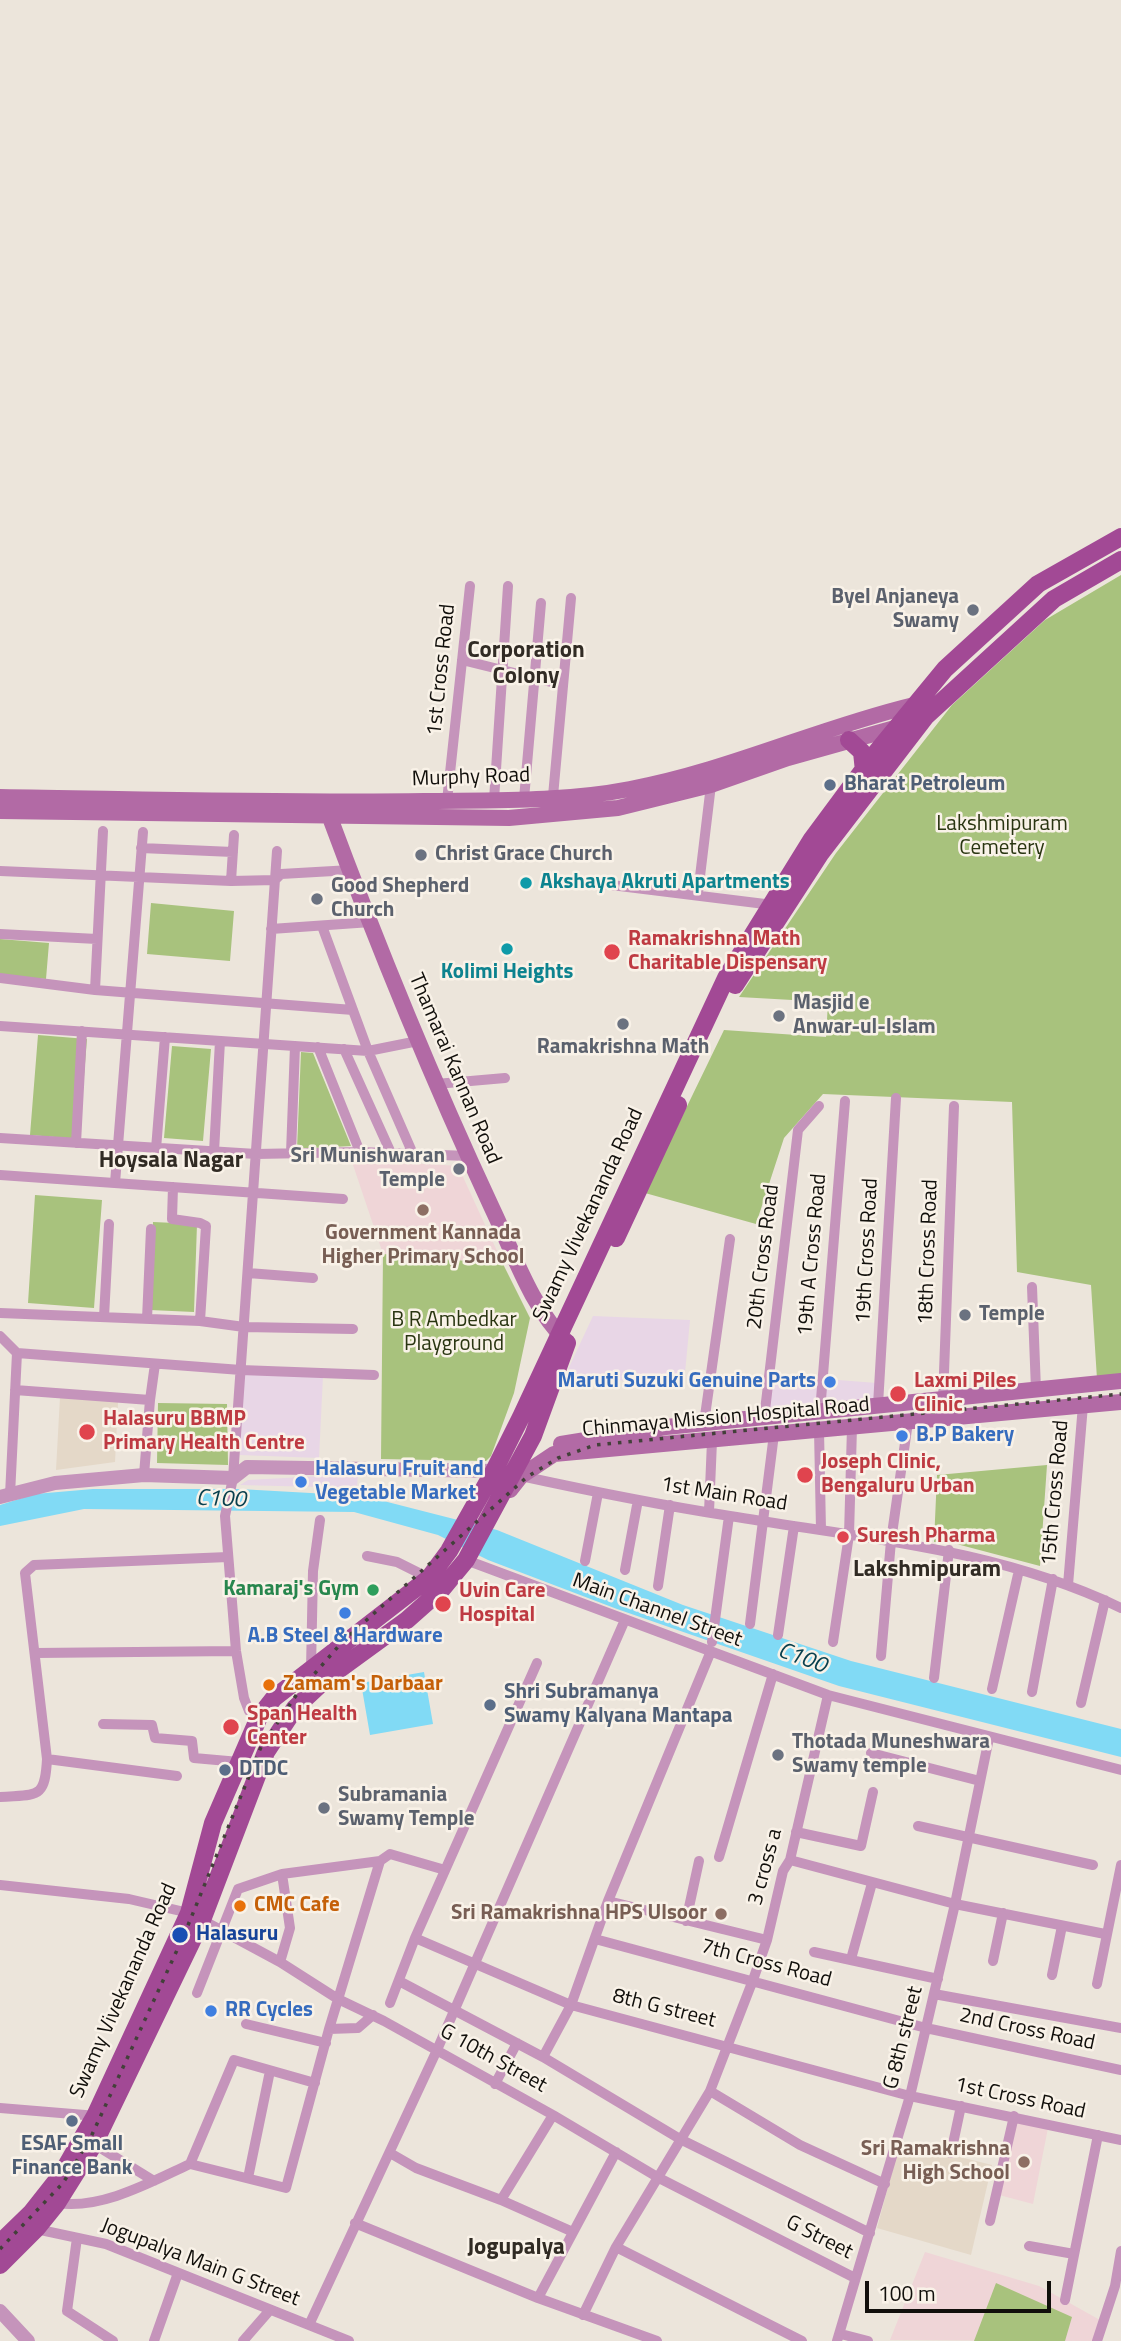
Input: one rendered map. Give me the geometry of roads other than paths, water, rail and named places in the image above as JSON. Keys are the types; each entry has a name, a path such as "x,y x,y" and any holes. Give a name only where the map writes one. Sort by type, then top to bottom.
{"main road":[{"name":"Swamy Vivekananda Road","path":"778,906 820,854 920,710 945,669 1038,584 1121,537"},
{"name":"Swamy Vivekananda Road","path":"920,710 1055,599 1121,560"},
{"name":"Murphy Road","path":"0,811 326,808 524,799 628,790 707,771 784,742 920,710"},
{"name":"Swamy Vivekananda Road","path":"195,1916 213,1823 259,1717 274,1698 429,1578 449,1550 564,1338 722,998 778,906 812,839 864,771 906,729"},
{"name":"Murphy Road","path":"0,797 553,816 618,808 711,785 849,740 906,729"},
{"path":"849,740 862,752 864,771"},
{"name":"Thamarai Kannan Road","path":"326,808 418,1041 468,1156 539,1307 564,1338"},
{"name":"Swamy Vivekananda Road","path":"0,2265 36,2229 57,2203 94,2144 101,2118 195,1916 266,1752 293,1711 326,1679 427,1603 467,1558 523,1457 564,1338"},
{"name":"Chinmaya Mission Hospital Road","path":"494,1471 549,1446 704,1423 1121,1381"},
{"name":"Chinmaya Mission Hospital Road","path":"504,1494 521,1476 554,1454 1121,1402"},
{"path":"274,1698 293,1711"},
{"name":"Swamy Vivekananda Road","path":"0,2243 31,2213 101,2118"}],"street":[{"name":"1st Cross Road","path":"447,801 470,586"},
{"path":"494,800 508,586"},
{"path":"553,796 571,598"},
{"path":"524,799 541,603"},
{"path":"462,660 563,685"},
{"path":"698,893 711,785"},
{"path":"95,990 103,831"},
{"path":"115,1183 143,832"},
{"path":"231,881 234,835"},
{"path":"141,848 233,852"},
{"path":"259,1717 249,1711 244,1698 236,1651 225,1516 233,1482 277,850"},
{"path":"0,871 231,881 275,880 281,874 351,870"},
{"path":"571,880 698,893 778,906"},
{"path":"271,929 371,922"},
{"path":"322,926 368,1051 413,1154"},
{"path":"0,934 97,939"},
{"path":"0,978 95,990 354,1010"},
{"path":"0,1026 368,1051 418,1041"},
{"path":"76,1143 82,1031"},
{"path":"156,1149 165,1037"},
{"path":"214,1152 220,1041"},
{"path":"291,1153 295,1046"},
{"path":"318,1047 360,1152"},
{"path":"344,1049 391,1153"},
{"path":"436,1084 505,1078"},
{"name":"19th Cross Road","path":"878,1405 896,1098"},
{"name":"19th A Cross Road","path":"820,1412 845,1101"},
{"name":"20th Cross Road","path":"764,1419 798,1130 819,1106"},
{"name":"18th Cross Road","path":"943,1399 954,1106"},
{"path":"0,1138 256,1154 360,1152 468,1156"},
{"path":"0,1175 343,1199"},
{"path":"173,1187 172,1219 202,1223 206,1226 200,1321"},
{"path":"104,1317 109,1224"},
{"path":"147,1319 151,1230"},
{"path":"704,1423 730,1238"},
{"path":"248,1273 313,1278"},
{"path":"1032,1287 1036,1390"},
{"path":"0,1313 200,1321 244,1327 353,1329"},
{"path":"0,1336 17,1353 241,1370 374,1375"},
{"path":"17,1353 5,1496 55,1483 144,1475 233,1482 247,1468 364,1467 494,1471"},
{"path":"144,1475 155,1364"},
{"path":"15,1390 150,1399"},
{"name":"15th Cross Road","path":"1068,1585 1083,1405"},
{"path":"881,1656 891,1541 908,1422"},
{"path":"833,1642 849,1535 852,1427"},
{"path":"819,1430 821,1530"},
{"path":"750,1624 774,1434"},
{"path":"709,1512 712,1441"},
{"name":"1st Main Road","path":"521,1476 598,1493 729,1516 949,1550 1053,1579 1121,1608"},
{"path":"585,1561 598,1493"},
{"path":"625,1570 638,1500"},
{"path":"657,1586 670,1505"},
{"path":"542,2057 571,2005 608,1901 711,1647 729,1516"},
{"path":"311,1669 313,1572 320,1520"},
{"path":"778,1634 794,1526"},
{"path":"934,1678 949,1550"},
{"path":"367,1556 397,1562 429,1578"},
{"path":"0,1797 29,1794 42,1789 46,1784 47,1759 25,1573 34,1565 228,1557"},
{"name":"Main Channel Street","path":"467,1558 624,1622 711,1647 828,1695 1121,1770"},
{"path":"992,1689 1019,1570"},
{"path":"1032,1692 1053,1579"},
{"path":"1082,1703 1105,1600"},
{"path":"309,2325 437,2050 624,1622"},
{"path":"36,1653 236,1651"},
{"path":"390,2003 415,1938 537,1663"},
{"path":"719,1857 773,1674"},
{"name":"3 cross a","path":"583,2315 616,2247 709,2091 729,2045 767,1940 783,1871 790,1860 828,1695"},
{"path":"103,1724 152,1725 155,1738 191,1741 194,1758 239,1762"},
{"name":"G 8th street","path":"839,2338 910,2096 955,1904 989,1738"},
{"path":"871,1753 980,1781"},
{"path":"47,1759 177,1776"},
{"path":"796,1832 862,1846 873,1792"},
{"path":"918,1826 1093,1865"},
{"path":"197,1993 238,1889 282,1874 380,1861 390,1854 445,1870"},
{"path":"686,1921 699,1860"},
{"path":"790,1860 955,1904 1105,1934"},
{"path":"57,2203 70,2205 94,2201 190,2164 286,2188 329,2029 380,1861"},
{"path":"1097,1984 1121,1864"},
{"path":"280,1962 290,1928 282,1874"},
{"path":"851,1959 872,1883"},
{"name":"G 10th Street","path":"0,1885 129,1899 195,1916 280,1962 338,1999 373,2015 553,2115 659,2178 765,2232"},
{"path":"608,1901 767,1940"},
{"path":"993,1961 1003,1913"},
{"path":"1052,1975 1062,1926"},
{"name":"8th G street","path":"415,1938 571,2005 729,2045 910,2096"},
{"name":"7th Cross Road","path":"595,1939 926,2028"},
{"path":"814,1952 938,1979"},
{"path":"399,1981 542,2057 680,2139 870,2233"},
{"path":"934,1994 1121,2028"},
{"path":"329,2029 358,2028 373,2015"},
{"path":"246,2024 326,2043"},
{"name":"2nd Cross Road","path":"926,2028 1121,2070"},
{"path":"495,2084 517,2043"},
{"path":"190,2164 234,2060 315,2083"},
{"path":"248,2178 270,2071"},
{"path":"709,2091 800,2145 885,2183"},
{"name":"1st Cross Road","path":"910,2096 1121,2140"},
{"path":"951,2153 961,2106"},
{"path":"0,2108 101,2118"},
{"path":"501,2200 553,2115"},
{"path":"990,2221 1014,2116"},
{"path":"1065,2300 1098,2135"},
{"path":"94,2144 154,2180"},
{"path":"537,2298 616,2152"},
{"path":"390,2153 416,2168 501,2200 573,2232"},
{"path":"355,2223 537,2298 657,2341"},
{"name":"Jogupalya Main G Street","path":"36,2229 106,2244 349,2341"},
{"name":"G Street","path":"765,2232 855,2278"},
{"path":"77,2238 67,2311 113,2341"},
{"path":"1028,2246 1074,2254"},
{"path":"616,2247 802,2341"},
{"path":"1097,2341 1115,2286 1121,2251"},
{"path":"154,2341 178,2273"},
{"path":"243,2341 270,2310"},
{"path":"0,2311 28,2341"},
{"path":"619,2341 623,2329"},
{"path":"839,2338 868,2341"}],"water":[{"name":"C100","path":"93,1489 239,1489 364,1496 497,1530 683,1605 851,1661 1121,1729 1121,1757 839,1686 617,1609 488,1560 438,1535 354,1512 84,1509 0,1526 0,1505 35,1494"},
{"path":"424,1672 433,1724 370,1735 361,1683"}],"railway":[{"path":"0,2249 63,2183 90,2139 184,1935 261,1747 297,1694 343,1641 527,1477 558,1458 595,1445 1121,1394"}],"place":[{"name":"Byel Anjaneya Swamy","path":"973,610"},
{"name":"Bharat Petroleum","path":"830,785"},
{"name":"Christ Grace Church","path":"421,855"},
{"name":"Akshaya Akruti Apartments","path":"526,883"},
{"name":"Good Shepherd Church","path":"317,899"},
{"name":"Kolimi Heights","path":"507,949"},
{"name":"Ramakrishna Math Charitable Dispensary","path":"612,952"},
{"name":"Masjid e Anwar-ul-Islam","path":"779,1016"},
{"name":"Ramakrishna Math","path":"623,1024"},
{"name":"Sri Munishwaran Temple","path":"459,1169"},
{"name":"Government Kannada Higher Primary School","path":"423,1210"},
{"name":"Temple","path":"965,1315"},
{"name":"Maruti Suzuki Genuine Parts","path":"830,1382"},
{"name":"Laxmi Piles Clinic","path":"898,1394"},
{"name":"Halasuru BBMP Primary Health Centre","path":"87,1432"},
{"name":"B.P Bakery","path":"902,1436"},
{"name":"Joseph Clinic, Bengaluru Urban","path":"805,1475"},
{"name":"Halasuru Fruit and Vegetable Market","path":"301,1482"},
{"name":"Suresh Pharma","path":"843,1537"},
{"name":"Kamaraj's Gym","path":"373,1590"},
{"name":"Uvin Care Hospital","path":"443,1604"},
{"name":"A.B Steel & Hardware","path":"345,1613"},
{"name":"Zamam's Darbaar","path":"269,1685"},
{"name":"Shri Subramanya Swamy Kalyana Mantapa","path":"490,1705"},
{"name":"Span Health Center","path":"231,1727"},
{"name":"Thotada Muneshwara Swamy temple","path":"778,1755"},
{"name":"DTDC","path":"225,1770"},
{"name":"Subramania Swamy Temple","path":"324,1808"},
{"name":"CMC Cafe","path":"240,1906"},
{"name":"Sri Ramakrishna HPS Ulsoor","path":"721,1914"},
{"name":"Halasuru","path":"180,1935"},
{"name":"RR Cycles","path":"211,2011"},
{"name":"ESAF Small Finance Bank","path":"72,2121"},
{"name":"Sri Ramakrishna High School","path":"1024,2162"}],"district":[{"name":"Corporation Colony","path":"526,664"},
{"name":"Hoysala Nagar","path":"171,1161"},
{"name":"Lakshmipuram","path":"927,1570"},
{"name":"Jogupalya","path":"516,2248"}],"park label":[{"name":"Lakshmipuram Cemetery","path":"1002,837"},
{"name":"B R Ambedkar Playground","path":"454,1333"}]}
